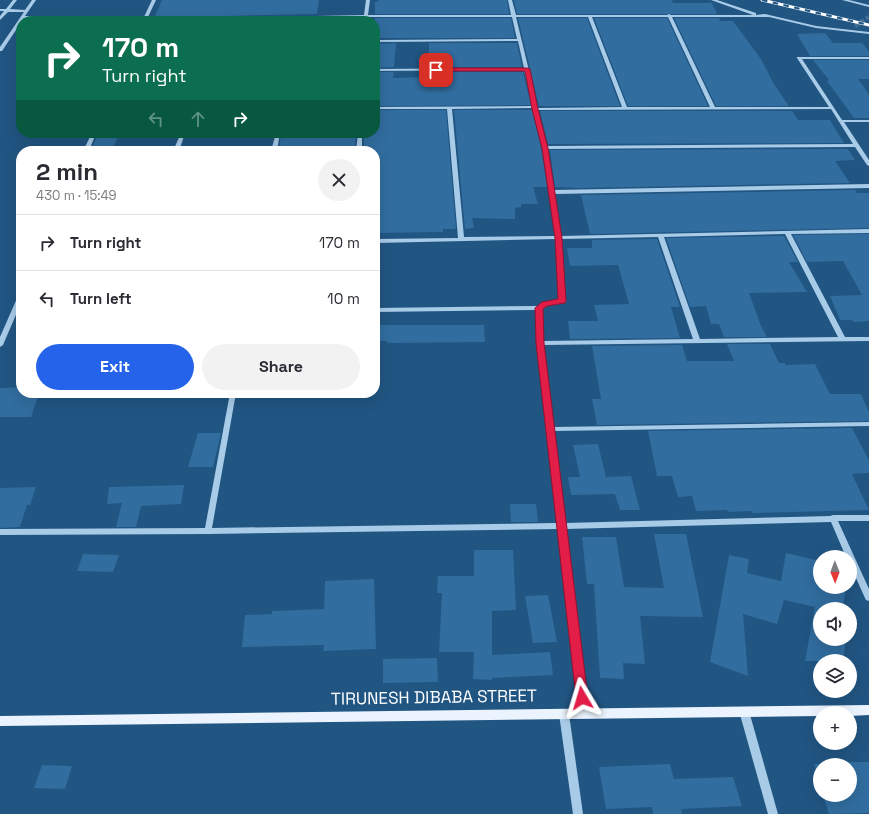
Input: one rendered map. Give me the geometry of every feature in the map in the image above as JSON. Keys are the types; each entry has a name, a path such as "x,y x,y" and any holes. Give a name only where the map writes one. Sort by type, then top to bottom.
{"main road":[{"name":"TIRUNESH DIBABA STREET","path":"0,721 869,710"}],"street":[{"path":"0,19 15,0"},
{"path":"23,16 34,0"},
{"path":"146,16 154,0"},
{"path":"368,0 366,16 768,16"},
{"path":"380,310 539,308 545,304 562,301 559,238 545,148 534,108 527,69 510,0"},
{"path":"713,0 755,14 810,26 869,33"},
{"path":"844,0 869,6"},
{"path":"0,10 26,11"},
{"path":"590,16 625,108"},
{"path":"669,16 713,108"},
{"path":"0,50 16,26"},
{"path":"849,30 855,26"},
{"path":"380,41 520,40"},
{"path":"869,58 799,58 855,145 869,164"},
{"path":"380,70 527,69"},
{"path":"449,107 461,240"},
{"path":"380,108 831,108"},
{"path":"840,121 869,121"},
{"path":"545,148 855,145"},
{"path":"552,192 869,186"},
{"path":"380,241 869,231"},
{"path":"787,233 843,340"},
{"path":"661,236 697,341"},
{"path":"0,345 16,308"},
{"path":"539,308 540,343 560,526 584,714"},
{"path":"540,343 869,339"},
{"path":"208,532 232,398"},
{"path":"550,429 869,424"},
{"path":"833,518 869,598"},
{"path":"0,532 208,532 560,526 869,518"},
{"path":"744,711 773,814"},
{"path":"564,714 578,814"}],"building":[{"path":"162,0 319,0 317,14 155,16"},
{"path":"378,0 507,0 509,14 375,14 375,2 378,2"},
{"path":"514,0 672,0 673,3 712,3 717,14 517,14"},
{"path":"380,18 511,18 515,38 380,38"},
{"path":"518,18 587,18 620,106 539,106"},
{"path":"594,18 667,18 708,106 628,106"},
{"path":"674,18 719,18 720,21 733,21 761,59 774,84 789,106 716,106"},
{"path":"825,33 833,43 862,43 869,51 869,56 810,56 797,34"},
{"path":"396,43 394,67 380,68 380,44"},
{"path":"429,43 517,43 522,67 429,67"},
{"path":"813,60 869,60 869,79 858,79 869,94 869,118 854,118 827,81 829,80"},
{"path":"380,72 394,72 393,78 429,77 429,72 523,72 531,105 380,106"},
{"path":"380,110 446,110 456,229 443,229 443,232 380,233 380,146 364,146 364,138 380,138"},
{"path":"454,110 532,110 541,148 547,187 533,187 538,204 521,204 521,207 515,208 515,219 472,218 474,228 465,229"},
{"path":"540,111 792,111 798,120 830,120 844,143 548,144"},
{"path":"96,138 118,138 114,146 93,146"},
{"path":"280,138 356,138 355,146 280,146"},
{"path":"848,149 855,160 835,161 850,183 579,188 555,187 550,150"},
{"path":"855,190 857,193 869,193 869,228 590,234 581,195"},
{"path":"869,234 869,321 854,322 852,320 840,320 830,296 862,295 843,261 807,262 793,235"},
{"path":"784,236 798,262 789,262 807,292 749,293 761,326 767,337 724,337 719,324 711,324 706,306 690,307 666,238"},
{"path":"657,239 680,307 671,307 680,338 570,339 568,321 598,321 594,305 629,304 618,265 570,266 567,248 592,248 592,240"},
{"path":"380,325 484,325 485,342 387,343 387,341 380,341"},
{"path":"727,344 770,344 779,363 785,363 786,365 815,364 830,394 861,394 869,412 869,421 597,425 592,399 601,399 592,346 682,345 687,361 734,361"},
{"path":"16,387 16,398 37,398 31,417 0,417 0,388"},
{"path":"852,428 869,460 869,473 852,474 869,510 752,513 752,511 728,512 727,510 696,511 692,496 678,497 672,476 657,476 648,431"},
{"path":"198,433 221,433 213,467 188,467"},
{"path":"598,444 606,477 631,476 640,510 620,510 615,494 571,495 568,477 580,477 573,445"},
{"path":"184,485 181,504 141,506 136,527 116,527 122,503 107,504 109,487"},
{"path":"36,487 30,505 27,505 20,527 0,528 0,488"},
{"path":"510,504 536,504 538,522 511,522"},
{"path":"654,534 686,534 703,617 640,616 645,664 623,663 624,679 600,678 594,584 587,584 582,537 616,537 624,587 664,588"},
{"path":"474,550 513,550 516,610 492,611 492,655 550,652 553,675 492,678 492,680 473,679 474,652 439,652 442,593 437,593 438,576 474,576"},
{"path":"786,553 813,559 813,594 845,594 844,602 813,602 813,607 784,600 777,624 743,614 748,676 710,662 729,555 749,559 747,573 781,581"},
{"path":"83,554 119,555 113,572 77,571"},
{"path":"374,579 376,649 323,651 324,645 242,647 245,615 272,614 272,611 324,609 325,581"},
{"path":"548,595 557,642 533,643 525,596"},
{"path":"813,618 813,646 845,646 844,654 813,654 813,661 805,661"},
{"path":"437,658 438,682 383,683 383,659"},
{"path":"857,762 869,762 869,813 829,814 825,802 857,802"},
{"path":"670,764 674,779 733,777 742,806 681,809 682,814 653,814 652,807 606,809 599,767"},
{"path":"42,765 72,766 65,789 34,788"}],"tunnel":[{"path":"855,26 869,17"}],"railway":[{"path":"762,0 869,25"}],"route":[{"path":"436,70 527,69 545,148 559,238 562,301 545,304 539,308 540,343 560,526 582,698"}]}
